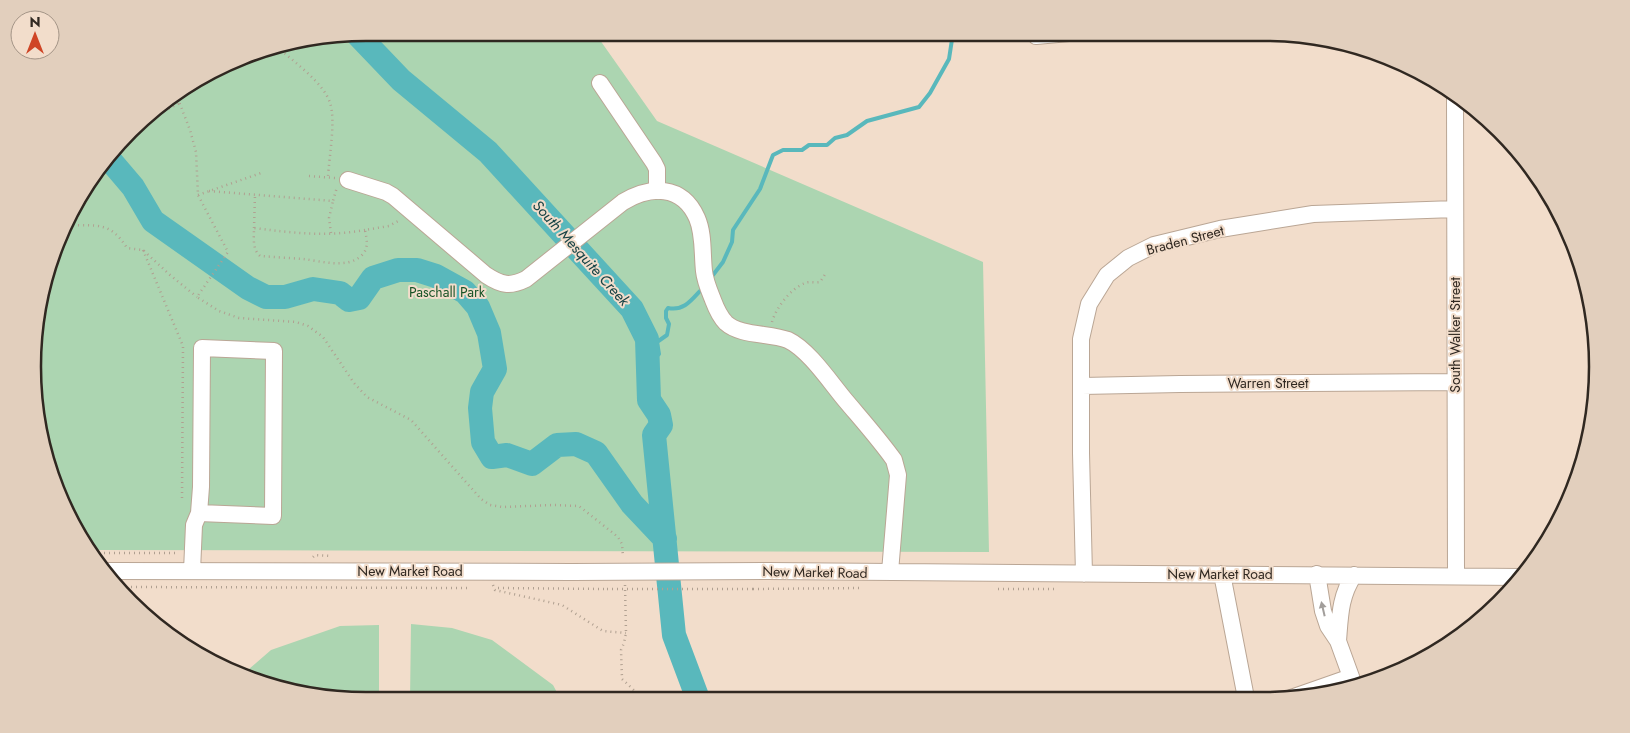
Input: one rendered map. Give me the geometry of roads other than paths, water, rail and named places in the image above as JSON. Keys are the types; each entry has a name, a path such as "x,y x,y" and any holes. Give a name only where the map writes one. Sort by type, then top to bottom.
{"street":[{"path":"600,83 654,163 657,169 657,191"},
{"name":"South Walker Street","path":"1455,104 1456,576"},
{"path":"344,180 386,192 399,200 486,275 501,284 508,285 526,279 623,202 641,193 657,191 668,192 680,198 690,206 697,218 700,228 704,273 719,314 726,322 736,328 788,340 803,351 894,460 898,476 890,572"},
{"name":"Braden Street","path":"1084,574 1081,339 1090,304 1107,275 1128,258 1154,245 1220,229 1313,214 1455,210"},
{"path":"192,571 194,525 199,514 201,487 202,348 274,351 273,516 199,514"},
{"name":"Warren Street","path":"1082,386 1455,382"},
{"name":"New Market Road","path":"114,571 768,571 1511,577"},
{"path":"1222,574 1245,692"},
{"path":"1317,574 1323,611 1328,626 1338,641 1352,680"},
{"path":"1338,641 1342,601 1346,587 1354,575"}],"waterway":[{"name":"South Mesquite Creek","path":"364,41 401,80 488,152 632,309 647,339 649,400 659,415 661,425 654,435 674,635 695,692"},
{"path":"713,275 723,262 732,242 733,230 760,189 773,155 783,150 802,150 809,145 827,145 835,138 847,135 867,121 919,107 930,93 949,59 952,41"},
{"name":"South Mesquite Creek","path":"113,163 133,187 153,221 248,288 266,297 285,297 313,289 340,293 349,300 359,298 373,278 398,270 417,270 436,276 465,292 478,307 489,333 495,369 482,392 480,408 483,442 492,457 507,455 532,464 557,445 576,444 596,453 632,504 665,539"},
{"path":"648,364 659,354 657,342 667,335 669,324 666,318 666,311 668,308 682,307 700,291"}],"park label":[{"name":"Paschall Park","path":"447,292"}]}
